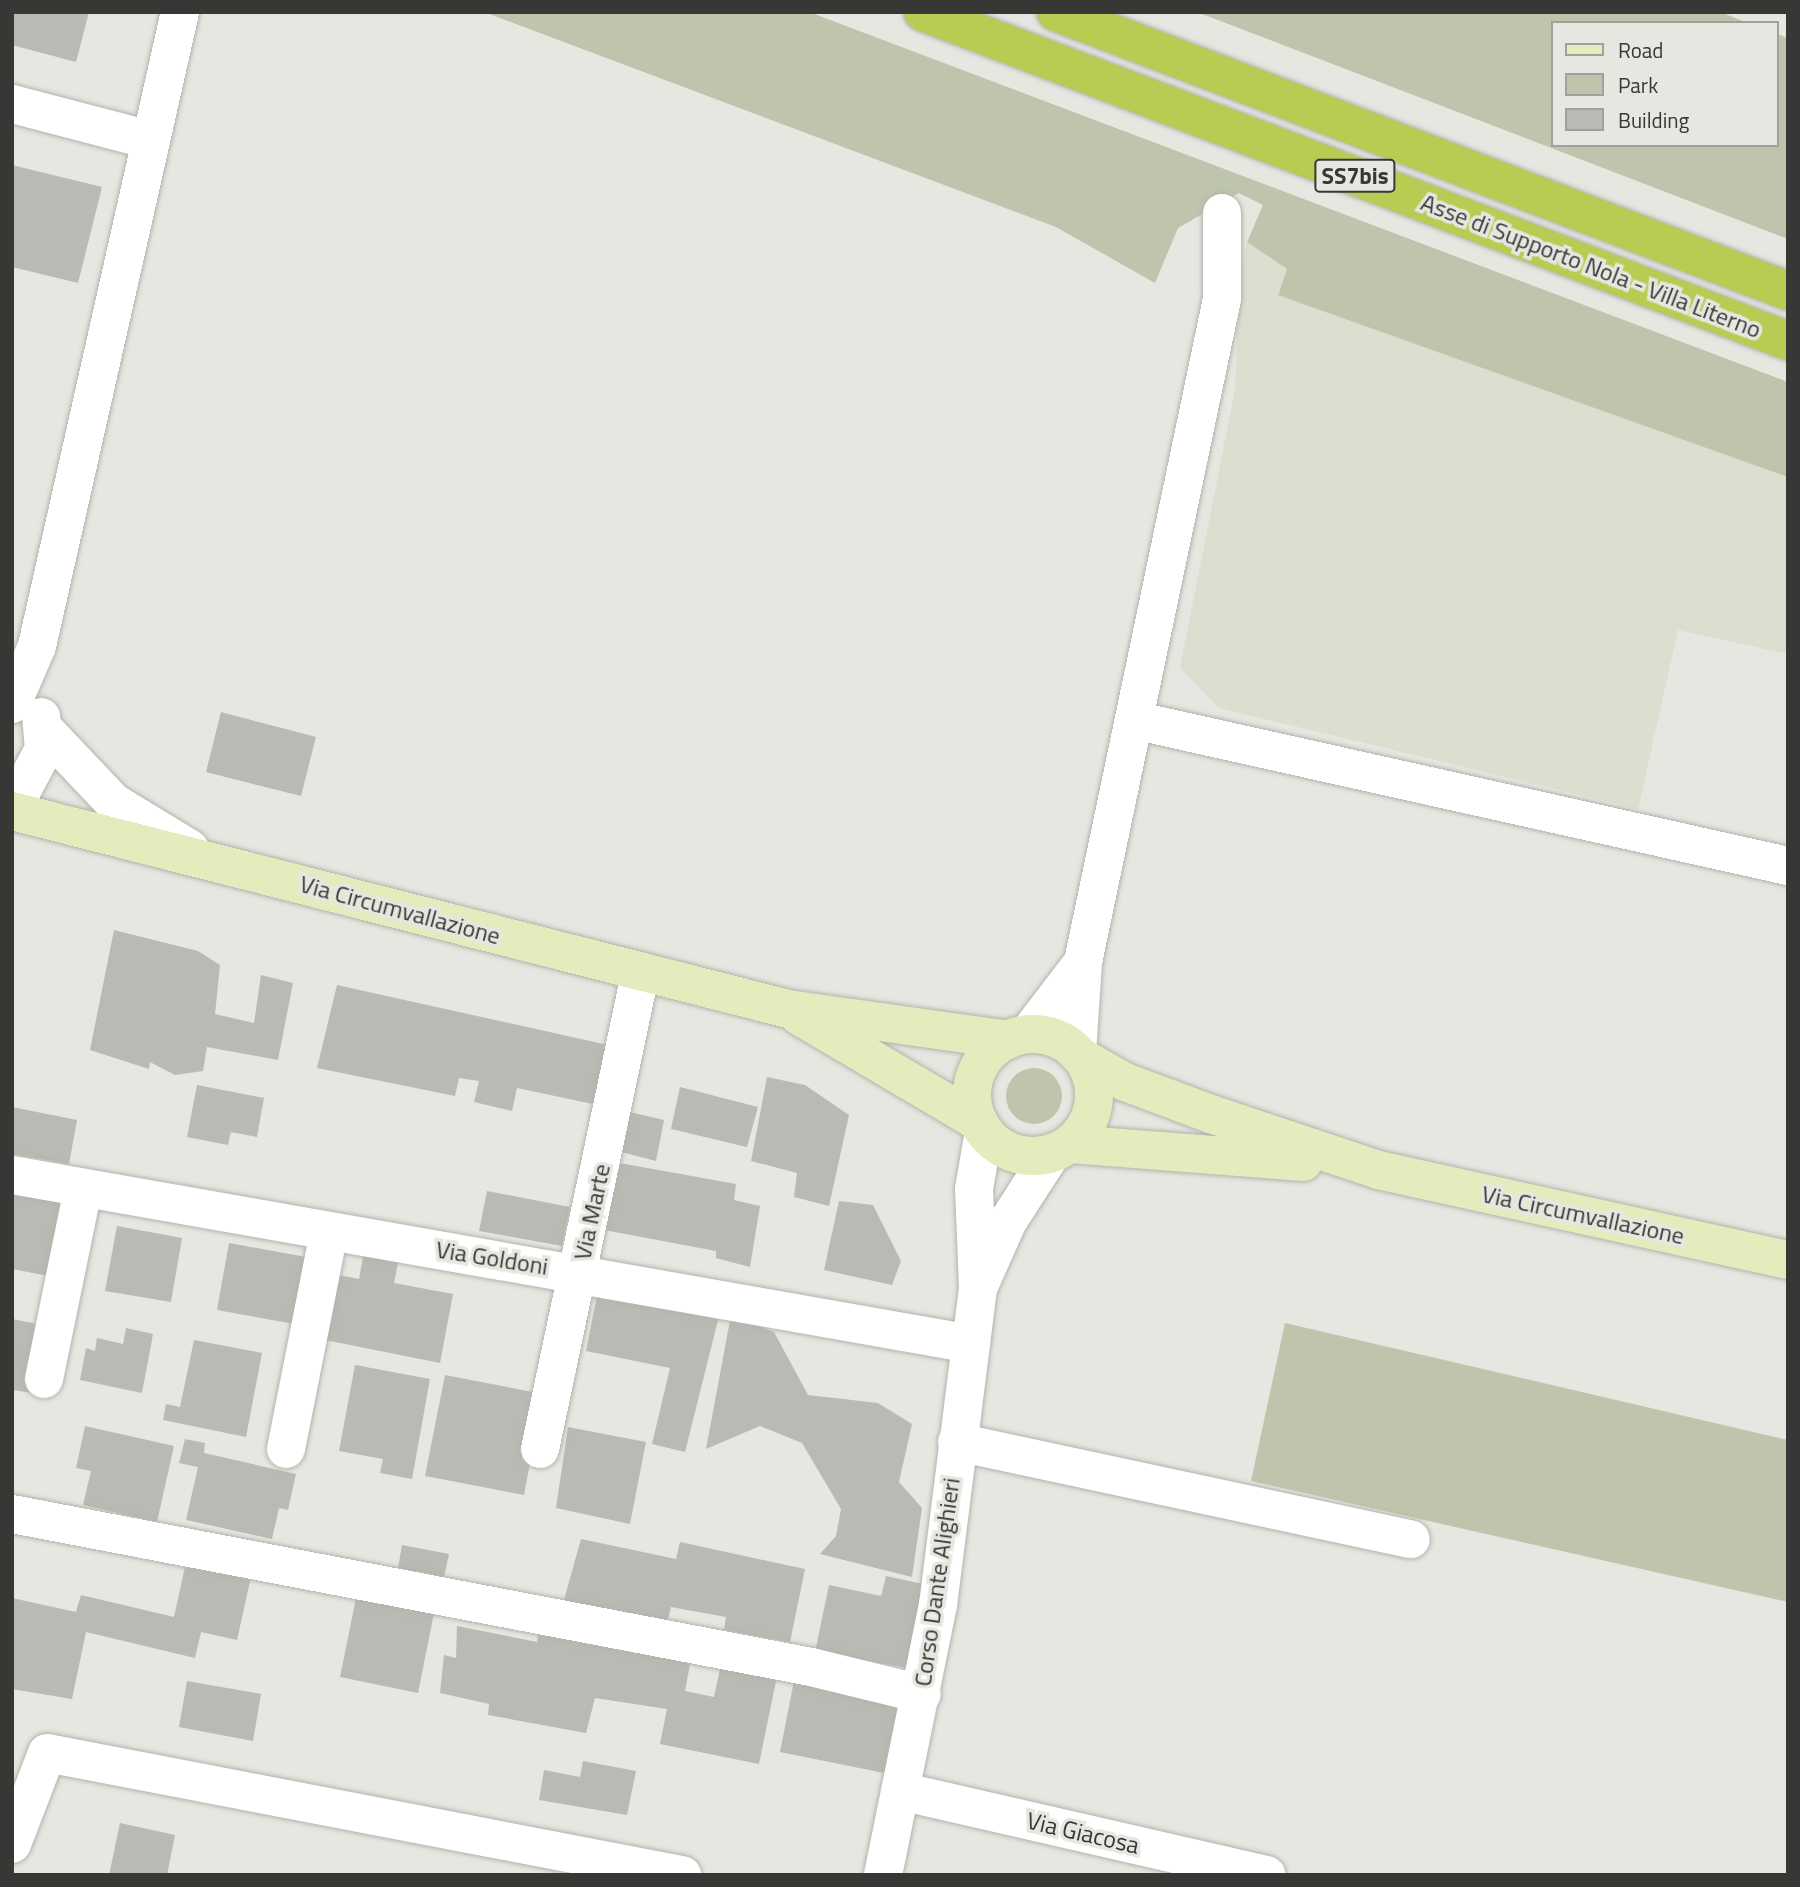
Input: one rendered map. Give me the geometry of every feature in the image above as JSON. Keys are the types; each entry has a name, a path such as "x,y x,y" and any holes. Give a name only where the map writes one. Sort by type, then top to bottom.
{"highway":[{"name":"Asse di Supporto Nola - Villa Literno","path":"923,12 1788,341"},
{"name":"Asse di Supporto Nola - Villa Literno","path":"1056,12 1788,291"}],"main road":[{"name":"Via Circumvallazione","path":"12,810 208,858 640,975 788,1009 1018,1037"},
{"name":"Via Circumvallazione","path":"788,1009 982,1127"},
{"path":"1018,1037 1055,1038 1079,1055 1094,1083 1094,1103 1061,1149 1014,1153 982,1127 976,1075 1018,1037"},
{"name":"Via Circumvallazione","path":"1079,1055 1125,1082 1210,1115 1378,1170 1788,1260"},
{"name":"Via Circumvallazione","path":"1061,1149 1378,1170"}],"street":[{"path":"12,704 37,646 146,139 180,12"},
{"path":"12,104 146,139"},
{"path":"1079,1055 1083,962 1138,721 1222,299 1222,213"},
{"path":"12,810 31,783 43,728 37,646"},
{"path":"1138,721 1788,866"},
{"path":"43,728 113,802 208,858"},
{"path":"1018,1037 1083,962"},
{"name":"Via Marte","path":"540,1449 640,975"},
{"path":"978,1288 974,1189 982,1127"},
{"path":"978,1288 1008,1221 1061,1149"},
{"name":"Via Goldoni","path":"12,1175 579,1272 971,1344"},
{"path":"44,1379 83,1189"},
{"path":"286,1449 329,1231"},
{"name":"Corso Dante Alighieri","path":"883,1875 922,1694 978,1288"},
{"path":"957,1443 1411,1539"},
{"path":"12,1514 811,1667 922,1694"},
{"path":"12,1844 47,1753 682,1875"},
{"name":"Via Giacosa","path":"900,1791 1267,1875"}],"shaded area":[{"path":"1247,242 1287,269 1278,294 1788,477 1788,654 1678,630 1638,809 1219,708 1180,668 1235,390 1239,278"}],"green space":[{"path":"484,12 809,12 1788,382 1788,477 1278,295 1287,269 1247,242 1263,205 1239,193 1178,228 1155,283 1056,227"},
{"path":"1197,12 1720,12 1743,21 1552,21 1552,147 1779,147 1779,35 1788,38 1788,239"},
{"path":"1029,1068 1039,1068 1054,1076 1060,1085 1060,1107 1054,1116 1039,1124 1029,1124 1011,1112 1006,1101 1006,1091 1018,1073"},
{"path":"1285,1323 1788,1440 1788,1602 1251,1481"}],"building":[{"path":"12,12 89,12 76,62 12,45"},
{"path":"12,165 102,187 78,283 12,267"},
{"path":"221,712 316,737 301,796 206,772"},
{"path":"114,930 198,951 220,965 215,1014 254,1023 261,975 293,983 278,1060 207,1047 203,1071 175,1075 150,1062 149,1069 90,1050"},
{"path":"337,985 617,1047 607,1107 517,1088 512,1111 474,1102 479,1081 459,1078 455,1096 317,1068"},
{"path":"767,1077 805,1085 849,1115 829,1206 794,1197 797,1173 751,1161"},
{"path":"197,1085 264,1098 257,1137 231,1132 228,1145 187,1137"},
{"path":"680,1087 758,1107 747,1147 671,1129"},
{"path":"12,1107 77,1120 69,1164 12,1154"},
{"path":"621,1110 664,1120 656,1161 614,1150"},
{"path":"614,1162 736,1184 734,1200 760,1206 750,1267 716,1258 716,1251 599,1229"},
{"path":"12,1188 74,1200 59,1278 12,1269"},
{"path":"487,1191 570,1207 562,1246 479,1231"},
{"path":"839,1201 873,1205 901,1261 892,1285 824,1270"},
{"path":"117,1226 182,1238 171,1302 105,1291"},
{"path":"229,1243 306,1257 294,1324 217,1310"},
{"path":"365,1246 400,1253 394,1283 453,1294 440,1363 320,1339 333,1274 359,1279"},
{"path":"598,1290 719,1316 685,1452 652,1444 670,1368 586,1351"},
{"path":"731,1315 774,1332 808,1395 878,1403 912,1424 899,1482 922,1508 912,1577 820,1554 836,1536 841,1509 802,1443 760,1426 706,1449"},
{"path":"12,1319 47,1326 33,1393 12,1390"},
{"path":"126,1328 153,1334 142,1393 80,1380 86,1348 95,1351 97,1338 123,1344"},
{"path":"194,1340 262,1353 246,1437 163,1420 166,1404 180,1407"},
{"path":"355,1365 430,1379 412,1479 380,1473 383,1459 339,1451"},
{"path":"445,1375 543,1394 524,1495 425,1476"},
{"path":"85,1426 174,1446 157,1522 83,1505 91,1471 76,1468"},
{"path":"568,1427 646,1442 630,1524 556,1508"},
{"path":"185,1439 205,1443 204,1453 296,1474 288,1510 279,1508 272,1539 186,1520 198,1467 179,1463"},
{"path":"581,1539 676,1559 680,1542 805,1569 790,1642 724,1630 726,1617 671,1607 666,1628 562,1607"},
{"path":"402,1545 449,1554 444,1577 398,1568"},
{"path":"186,1562 251,1577 237,1640 201,1632 195,1658 86,1632 72,1699 12,1689 12,1598 76,1612 81,1595 174,1617"},
{"path":"886,1576 923,1584 908,1668 815,1652 829,1585 881,1596"},
{"path":"356,1598 434,1613 418,1693 340,1677"},
{"path":"457,1626 537,1642 539,1626 691,1659 685,1691 714,1697 721,1664 777,1676 759,1764 660,1744 667,1709 595,1698 586,1733 488,1715 489,1704 440,1693 444,1655 456,1658"},
{"path":"187,1681 261,1694 253,1741 179,1727"},
{"path":"794,1681 903,1703 889,1774 780,1752"},
{"path":"583,1761 636,1771 627,1815 539,1800 544,1770 580,1777"},
{"path":"120,1823 175,1835 167,1875 109,1875"}]}
